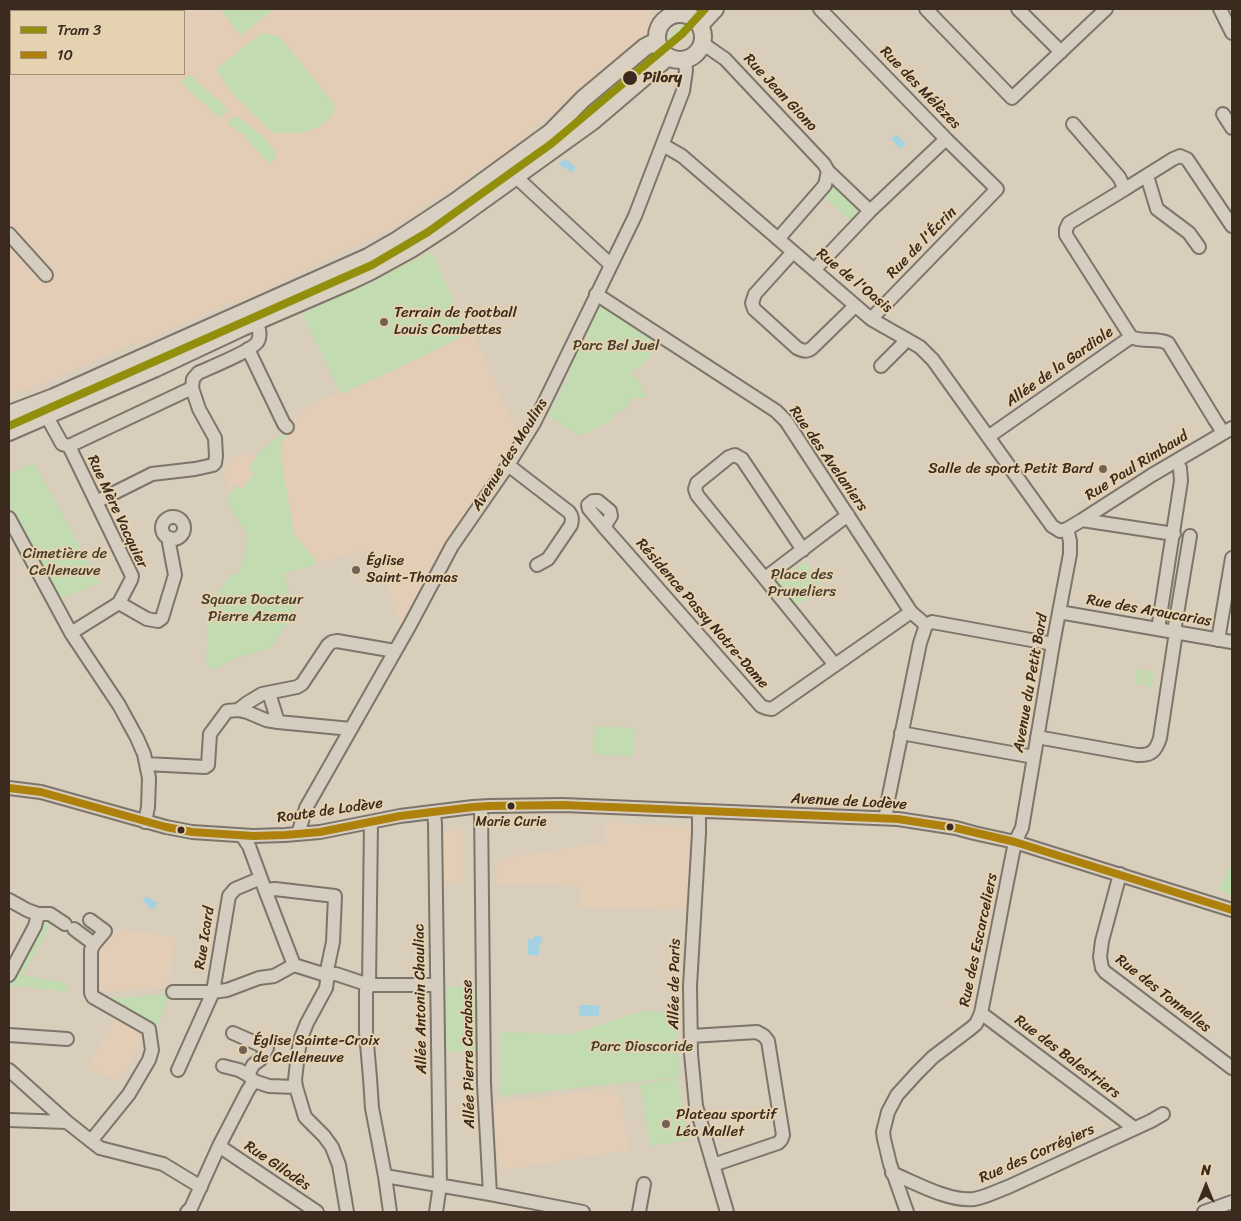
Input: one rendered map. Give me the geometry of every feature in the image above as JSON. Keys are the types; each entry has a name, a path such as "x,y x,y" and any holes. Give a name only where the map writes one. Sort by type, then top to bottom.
{"main road":[{"path":"700,25 715,9"},
{"path":"683,12 700,25 703,34 702,44 696,54 690,58 676,58 662,51 657,41 657,34 664,21 669,17 683,12"},
{"path":"9,414 54,397 144,358 368,257 396,241 455,202 551,132 583,99 645,47 657,41"},
{"path":"9,432 364,274 403,253 451,223 593,121 676,58"}],"street":[{"name":"Rue des Mélèzes","path":"820,9 997,189"},
{"path":"926,9 1012,98 1106,9"},
{"path":"1018,9 1061,52"},
{"path":"1220,9 1232,33"},
{"name":"Rue Jean Giono","path":"702,44 725,59 824,164 828,171 870,211"},
{"name":"Avenue des Moulins","path":"298,834 306,808 416,614 452,546 508,466 545,401 635,216 663,145 683,91 686,70 676,58"},
{"path":"1223,114 1232,128"},
{"path":"1073,124 1119,177 1126,189"},
{"path":"814,270 870,211 946,139"},
{"name":"Rue de l'Oasis","path":"663,145 682,156 871,319 920,347 933,360 1052,526 1064,530"},
{"path":"1131,337 1066,235 1066,229 1070,223 1180,156 1187,159 1232,226"},
{"path":"778,239 825,185 828,171"},
{"path":"515,176 611,265"},
{"path":"1147,176 1157,209 1189,233 1199,247"},
{"name":"Rue de l'Écrin","path":"871,319 997,189"},
{"path":"9,234 46,275"},
{"path":"793,252 755,294 752,303 754,310 797,348 806,351 812,348 855,306"},
{"name":"Rue des Avelaniers","path":"596,294 776,411 790,426 911,612 926,625"},
{"path":"96,502 152,474 196,469 215,463 216,438 199,409 192,388 193,379 198,373 257,343 260,335 257,322"},
{"name":"Allée de la Gardiole","path":"988,437 1131,337 1138,340 1161,340 1168,342 1219,426 1227,430"},
{"path":"881,366 908,340"},
{"path":"248,349 284,424 287,426"},
{"path":"69,446 192,388"},
{"name":"Rue Mère Vacquier","path":"46,415 62,444 69,446 132,576 118,603 71,633"},
{"name":"Rue Paul Rimbaud","path":"1064,530 1227,430"},
{"path":"802,550 742,458 735,455 729,457 698,483 695,488 697,495 835,665"},
{"path":"1158,629 1181,481 1180,468 1176,461"},
{"path":"508,466 572,515 571,525 548,559 537,565"},
{"path":"764,578 848,515"},
{"path":"9,518 71,633 119,705 137,738 149,778 148,807 145,822"},
{"path":"1082,520 1174,534"},
{"name":"Résidence Passy Notre-Dame","path":"604,527 761,706 766,708 772,709 911,612"},
{"name":"Avenue du Petit Bard","path":"1015,842 1022,828 1070,554 1070,541 1064,530"},
{"path":"1037,737 1137,755 1151,753 1158,746 1190,536"},
{"path":"118,603 152,621 158,621 162,618 174,579 170,538"},
{"path":"1218,640 1232,558"},
{"name":"Rue des Araucarias","path":"1060,612 1232,642"},
{"path":"886,818 920,643 926,625 932,622 1053,644"},
{"path":"238,710 262,694 297,687 302,684 332,642 337,641 395,651"},
{"path":"269,693 278,722"},
{"path":"146,764 205,767 208,764 210,734 227,711 238,710 266,720 278,722 351,729"},
{"path":"902,733 1034,757"},
{"name":"Route de Lodève","path":"9,788 41,792 145,822 185,831 242,836 320,832 371,822 481,806"},
{"name":"Avenue de Lodève","path":"481,806 563,805 905,820 956,828 974,834 1015,842 1232,910"},
{"name":"Allée Pierre Carabasse","path":"481,806 484,1084 490,1194"},
{"name":"Allée de Paris","path":"700,811 690,986 690,1036 696,1106 727,1212"},
{"name":"Allée Antonin Chauliac","path":"434,812 440,1185 436,1212"},
{"path":"371,822 369,985 366,992 366,1032 372,1108 390,1212"},
{"path":"242,836 249,846 294,965"},
{"name":"Rue des Escarceliers","path":"906,1212 892,1173 884,1139 883,1132 888,1112 897,1095 933,1057 976,1024 981,1013 1015,842"},
{"name":"Rue des Tonnelles","path":"1120,874 1102,941 1100,957 1102,968 1232,1068"},
{"path":"263,884 275,889 335,896 334,942 326,975 326,988 301,1038 296,1087 305,1117 332,1147 339,1165 347,1212"},
{"name":"Rue Icard","path":"213,992 229,896 235,889 263,884"},
{"path":"9,900 38,914 50,914 94,944"},
{"path":"9,975 35,926 38,914"},
{"path":"90,920 105,930 91,950 91,993 149,1029 152,1050 149,1060 129,1094 91,1140"},
{"path":"173,992 227,990 259,978 274,976 294,965 326,975 336,974 369,985 436,985"},
{"path":"178,1070 213,992"},
{"name":"Rue des Balestriers","path":"981,1013 1134,1128"},
{"path":"690,1036 757,1032 768,1041 783,1135 781,1140 778,1143 713,1165"},
{"path":"187,1212 191,1208 219,1146 248,1090 253,1065 261,1059 267,1048 233,1033"},
{"path":"9,1035 67,1038"},
{"path":"223,1066 239,1070 251,1078 270,1086 296,1087"},
{"path":"9,1070 67,1122 100,1148 163,1164 201,1187"},
{"name":"Rue des Corrégiers","path":"892,1173 947,1196 964,1199 986,1196 1163,1114"},
{"path":"9,1120 67,1122"},
{"name":"Rue Gilodès","path":"219,1146 317,1212"},
{"path":"385,1176 583,1212"},
{"path":"638,1212 644,1184"},
{"path":"1207,1212 1232,1202"}],"shaded area":[{"path":"9,9 652,9 647,32 640,41 501,156 392,228 272,286 9,397"},
{"path":"473,333 519,437 446,540 401,627 373,547 316,564 314,558 294,534 282,463 282,442 288,432 288,423 307,407 340,391 342,394"},
{"path":"253,454 257,457 249,467 253,474 242,488 235,482 229,489 223,471 228,468 227,462 232,461 233,456"},
{"path":"605,822 692,827 687,910 580,908 579,886 497,884 497,859 606,842"},
{"path":"463,830 464,882 444,882 443,831"},
{"path":"120,929 175,937 170,975 165,989 101,991 99,950"},
{"path":"118,1013 147,1031 119,1082 88,1068"},
{"path":"605,1089 621,1099 629,1150 500,1170 491,1104"}],"green space":[{"path":"221,9 274,9 240,36"},
{"path":"686,20 693,25 668,48 664,41"},
{"path":"262,33 279,36 335,105 332,116 320,126 302,133 273,133 233,94 216,69"},
{"path":"189,74 228,109 220,118 181,83"},
{"path":"234,115 260,134 272,147 275,158 270,164 243,134 227,124"},
{"path":"833,181 865,208 853,222 821,195"},
{"name":"Terrain de football Louis Combettes","path":"432,252 468,333 341,394 302,314"},
{"name":"Parc Bel Juel","path":"604,305 658,343 649,358 638,369 635,368 631,374 639,381 646,398 632,398 627,408 617,412 610,421 580,436 548,416 570,372 567,370 578,349 585,345 589,337 587,329 598,307"},
{"name":"Square Docteur Pierre Azema","path":"285,428 288,432 282,442 282,463 294,534 314,558 316,564 284,574 294,613 270,649 239,657 212,670 206,665 208,609 229,576 240,572 248,536 226,501 236,486 242,490 254,473 250,467 260,452 281,434"},
{"name":"Cimetière de Celleneuve","path":"34,463 100,583 61,598 9,503 9,474"},
{"name":"Place des Pruneliers","path":"806,561 820,582 819,592 793,608 773,584"},
{"path":"1137,669 1145,670 1143,685 1135,684"},
{"path":"1147,671 1154,672 1152,687 1145,686"},
{"path":"595,726 635,728 634,757 593,754"},
{"path":"1232,863 1232,895 1217,890"},
{"path":"40,921 51,924 23,975 67,983 66,992 9,985"},
{"path":"475,986 475,1052 446,1052 444,987"},
{"path":"170,994 156,1030 104,999"},
{"name":"Parc Dioscoride","path":"642,1011 676,1012 680,1077 500,1096 500,1032 573,1034"},
{"name":"Plateau sportif Léo Mallet","path":"678,1078 688,1140 650,1146 640,1084"}],"water":[{"path":"896,134 906,144 900,149 891,139"},
{"path":"566,159 576,168 571,173 559,164 562,160"},
{"path":"145,897 158,903 155,908 148,907 143,901"},
{"path":"534,936 542,936 542,943 539,943 539,956 528,955 528,939 534,939"},
{"path":"579,1005 599,1005 599,1016 579,1016"}],"tram line":[{"name":"3","path":"9,426 372,265 428,232 551,144 682,34 705,9"}],"transit line":[{"name":"10","path":"9,788 41,792 166,827 192,832 253,836 320,832 400,816 490,806 563,805 898,819 956,828 1015,842 1232,910"}],"place":[{"name":"Pilory","path":"630,78"},
{"name":"Terrain de football Louis Combettes","path":"384,322"},
{"name":"Salle de sport Petit Bard","path":"1103,469"},
{"name":"Église Saint-Thomas","path":"356,570"},
{"name":"Marie Curie","path":"511,806"},
{"name":"Église Sainte-Croix de Celleneuve","path":"243,1050"},
{"name":"Plateau sportif Léo Mallet","path":"666,1124"}]}
